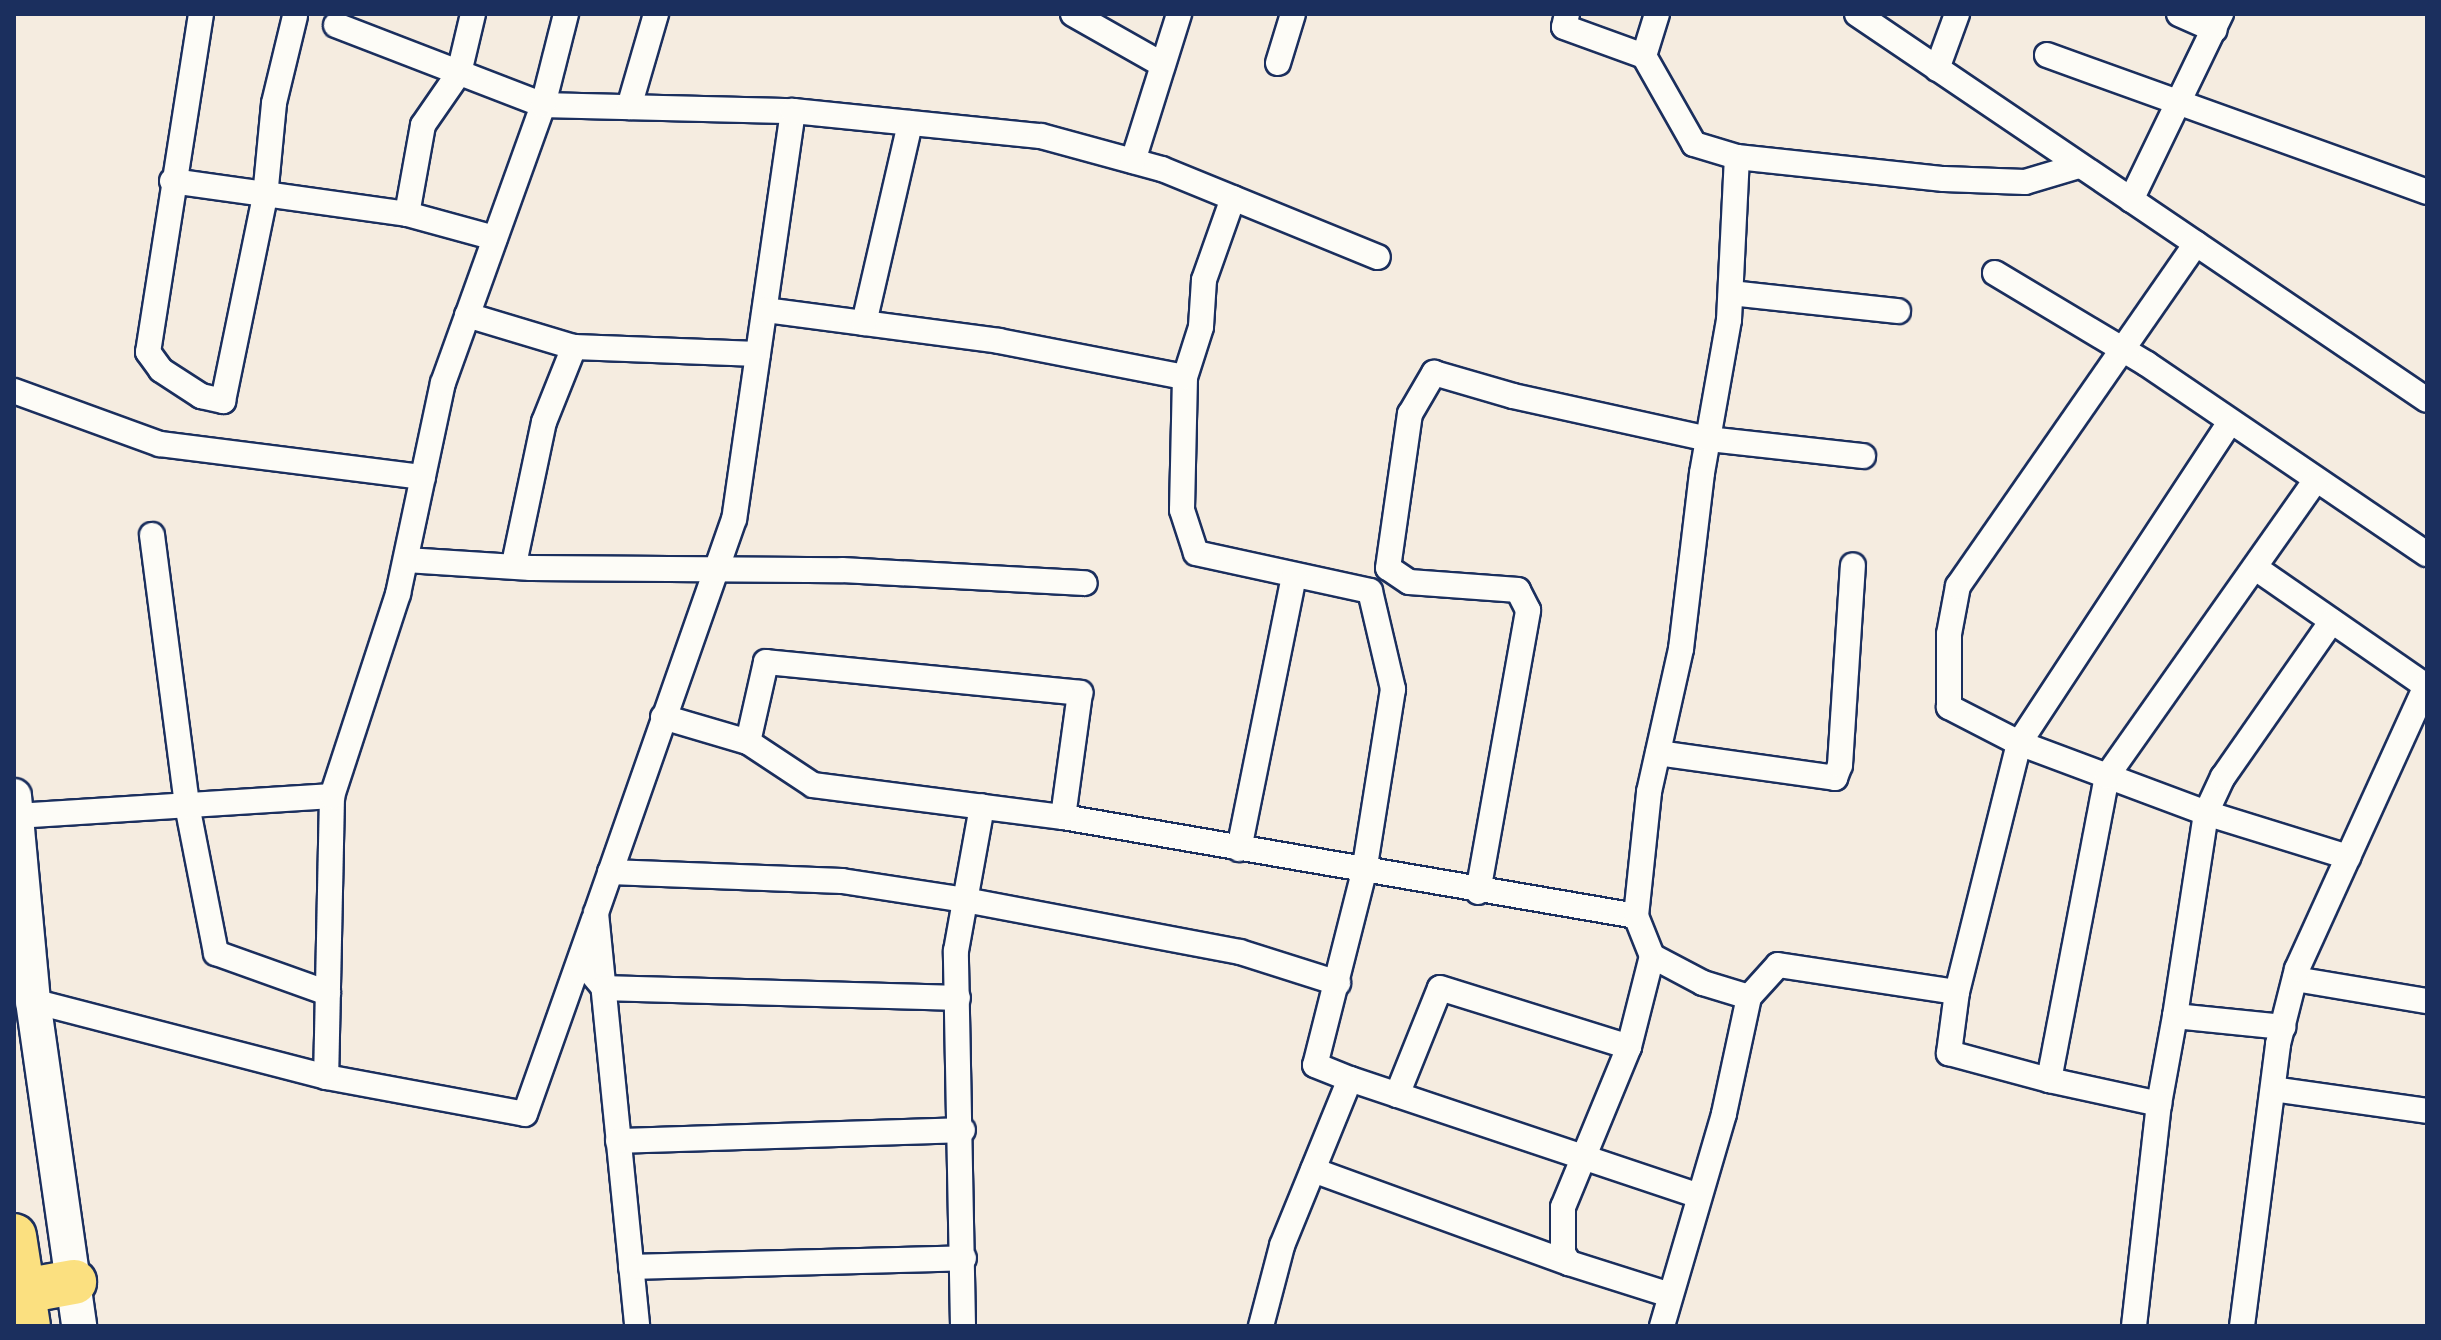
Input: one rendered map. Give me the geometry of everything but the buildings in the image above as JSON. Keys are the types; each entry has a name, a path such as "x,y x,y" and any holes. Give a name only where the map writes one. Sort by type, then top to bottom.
{"highway":[{"path":"14,1236 26,1309 74,1282"}],"street":[{"path":"201,14 172,181 148,352 161,370 201,396 223,401 265,197 274,103 291,15 337,20 459,73 543,105 793,111 1041,136 1133,161 1378,257"},
{"path":"407,214 423,125 459,73 473,14"},
{"path":"326,1077 332,796 406,560 443,383 543,105 566,14"},
{"path":"629,107 656,14"},
{"path":"1073,14 1163,65"},
{"path":"1133,161 1179,14"},
{"path":"1278,63 1293,14"},
{"path":"1567,14 1564,27 1644,56 1694,144 1737,157 1944,179 2025,182 2079,166"},
{"path":"1644,56 1657,14"},
{"path":"1857,14 2427,400"},
{"path":"1937,69 1957,14"},
{"path":"2131,200 2218,22 2179,14"},
{"path":"2047,55 2427,192"},
{"path":"33,1001 326,1077 525,1114 734,519 793,111"},
{"path":"864,323 910,123"},
{"path":"1569,1263 1563,1253 1563,1207 1587,1158 1629,1047 1652,956 1636,916 1658,753 1681,649 1708,439 1731,293 1737,157"},
{"path":"172,181 265,197 407,214 495,238"},
{"path":"1233,198 1204,280 1201,327 1185,377 1182,510 1196,553 1370,591 1393,689 1364,872 1315,1065 1699,1196"},
{"path":"2196,244 1958,586 1949,634 1949,707 2019,743 2206,813 2348,857"},
{"path":"1995,273 2123,350 2427,554"},
{"path":"1731,293 1898,311"},
{"path":"765,310 864,323 1185,377"},
{"path":"467,315 574,347 758,354"},
{"path":"514,564 544,422 574,347"},
{"path":"1478,892 1528,610 1518,590 1409,582 1388,568 1410,414 1434,373 1513,396 1708,439 1863,456"},
{"path":"14,391 160,444 423,477"},
{"path":"2159,1104 2049,1080 1949,1053 1957,992 2019,743 2230,422"},
{"path":"2049,1080 2107,776 2257,569 2316,480"},
{"path":"152,535 187,805 216,953 328,993"},
{"path":"406,560 715,571 842,570 1085,583"},
{"path":"1658,753 1835,778 1840,765 1853,565"},
{"path":"2242,1326 2273,1089 2295,979 2427,685 2257,569"},
{"path":"1239,849 1294,576"},
{"path":"2134,1326 2159,1104 2206,813 2223,777 2332,621"},
{"path":"748,742 766,662 1080,693 1063,817"},
{"path":"663,717 748,742 813,785 1063,817 1478,892 1636,916"},
{"path":"79,1326 33,1001 15,806 187,805 332,796"},
{"path":"963,1326 963,1130 956,951 982,806"},
{"path":"610,872 842,881 965,900 1240,952 1338,983"},
{"path":"596,913 637,1326"},
{"path":"1652,956 1703,983 1749,997"},
{"path":"581,958 604,988"},
{"path":"1662,1326 1724,1114 1749,997 1778,965 1957,992"},
{"path":"2295,979 2427,1001"},
{"path":"604,988 958,998"},
{"path":"1397,1095 1440,988 1629,1047"},
{"path":"2175,1016 2283,1027"},
{"path":"1261,1326 1282,1246 1350,1079"},
{"path":"2273,1089 2427,1111"},
{"path":"618,1141 963,1130"},
{"path":"1313,1170 1569,1263 1670,1295"},
{"path":"631,1267 964,1258"}]}
